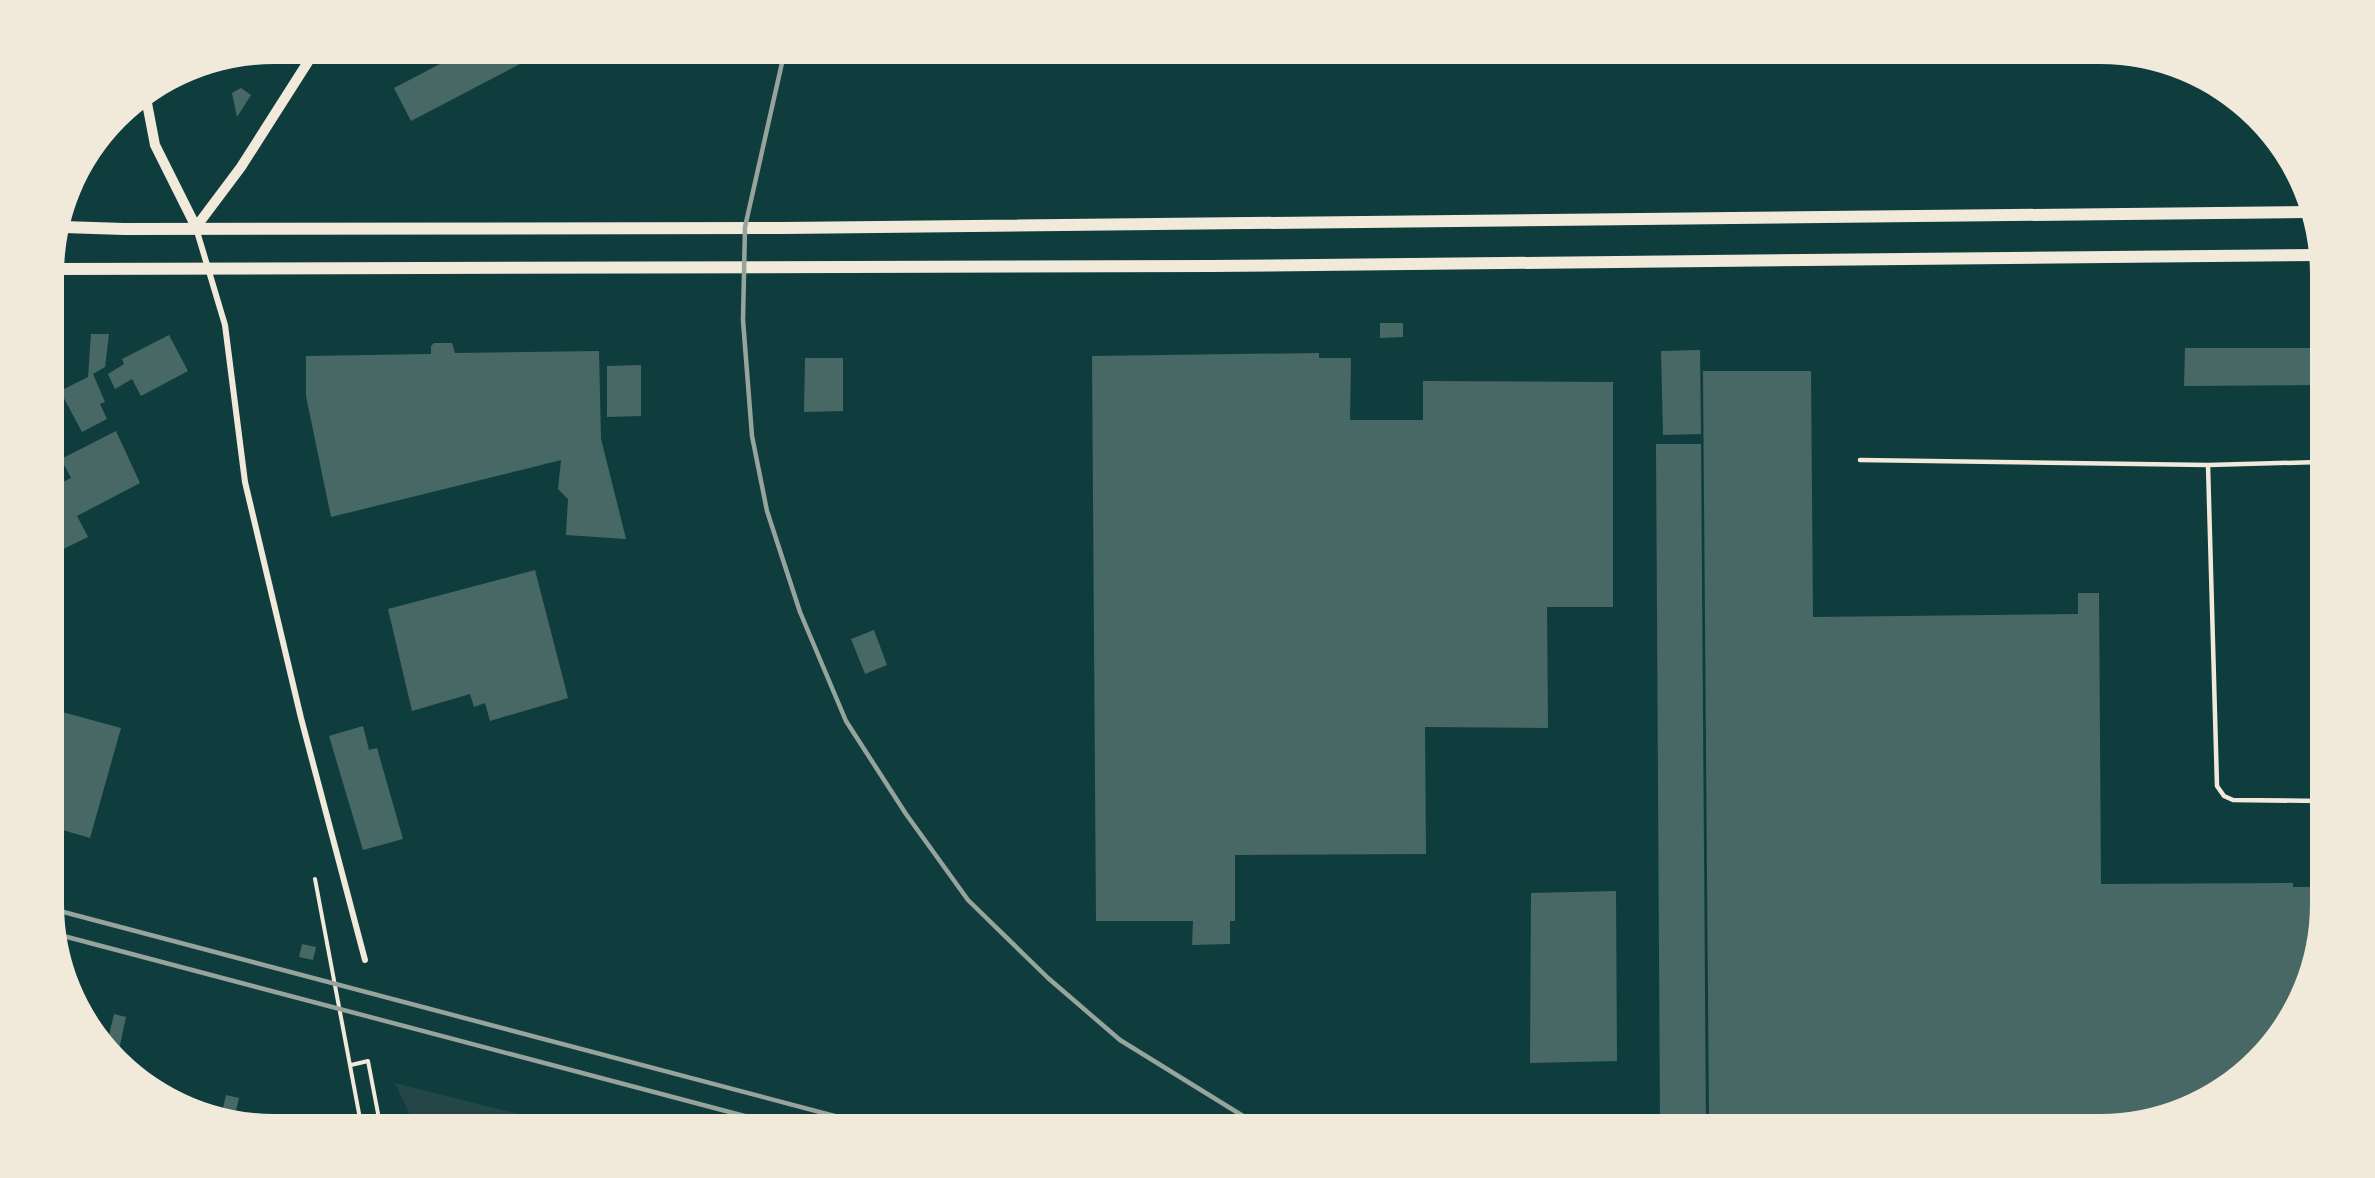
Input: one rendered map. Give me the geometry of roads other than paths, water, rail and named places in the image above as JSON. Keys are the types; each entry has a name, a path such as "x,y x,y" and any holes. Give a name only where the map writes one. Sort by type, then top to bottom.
{"main road":[{"path":"70,227 784,228 2301,212"},
{"path":"65,269 1165,266 2309,255"}],"street":[{"path":"196,228 241,167 306,65"},
{"path":"148,107 155,145 196,228 225,325 245,482 301,718 365,960"}],"lane":[{"path":"1860,460 2208,465 2310,462"},
{"path":"2208,465 2217,786 2223,796 2233,800 2310,801"}],"railway":[{"path":"782,65 745,227 743,320 752,436 767,511 800,612 846,721 906,814 968,900 1048,978 1120,1040 1239,1113"},
{"path":"65,912 826,1114"},
{"path":"67,937 736,1114"}]}
